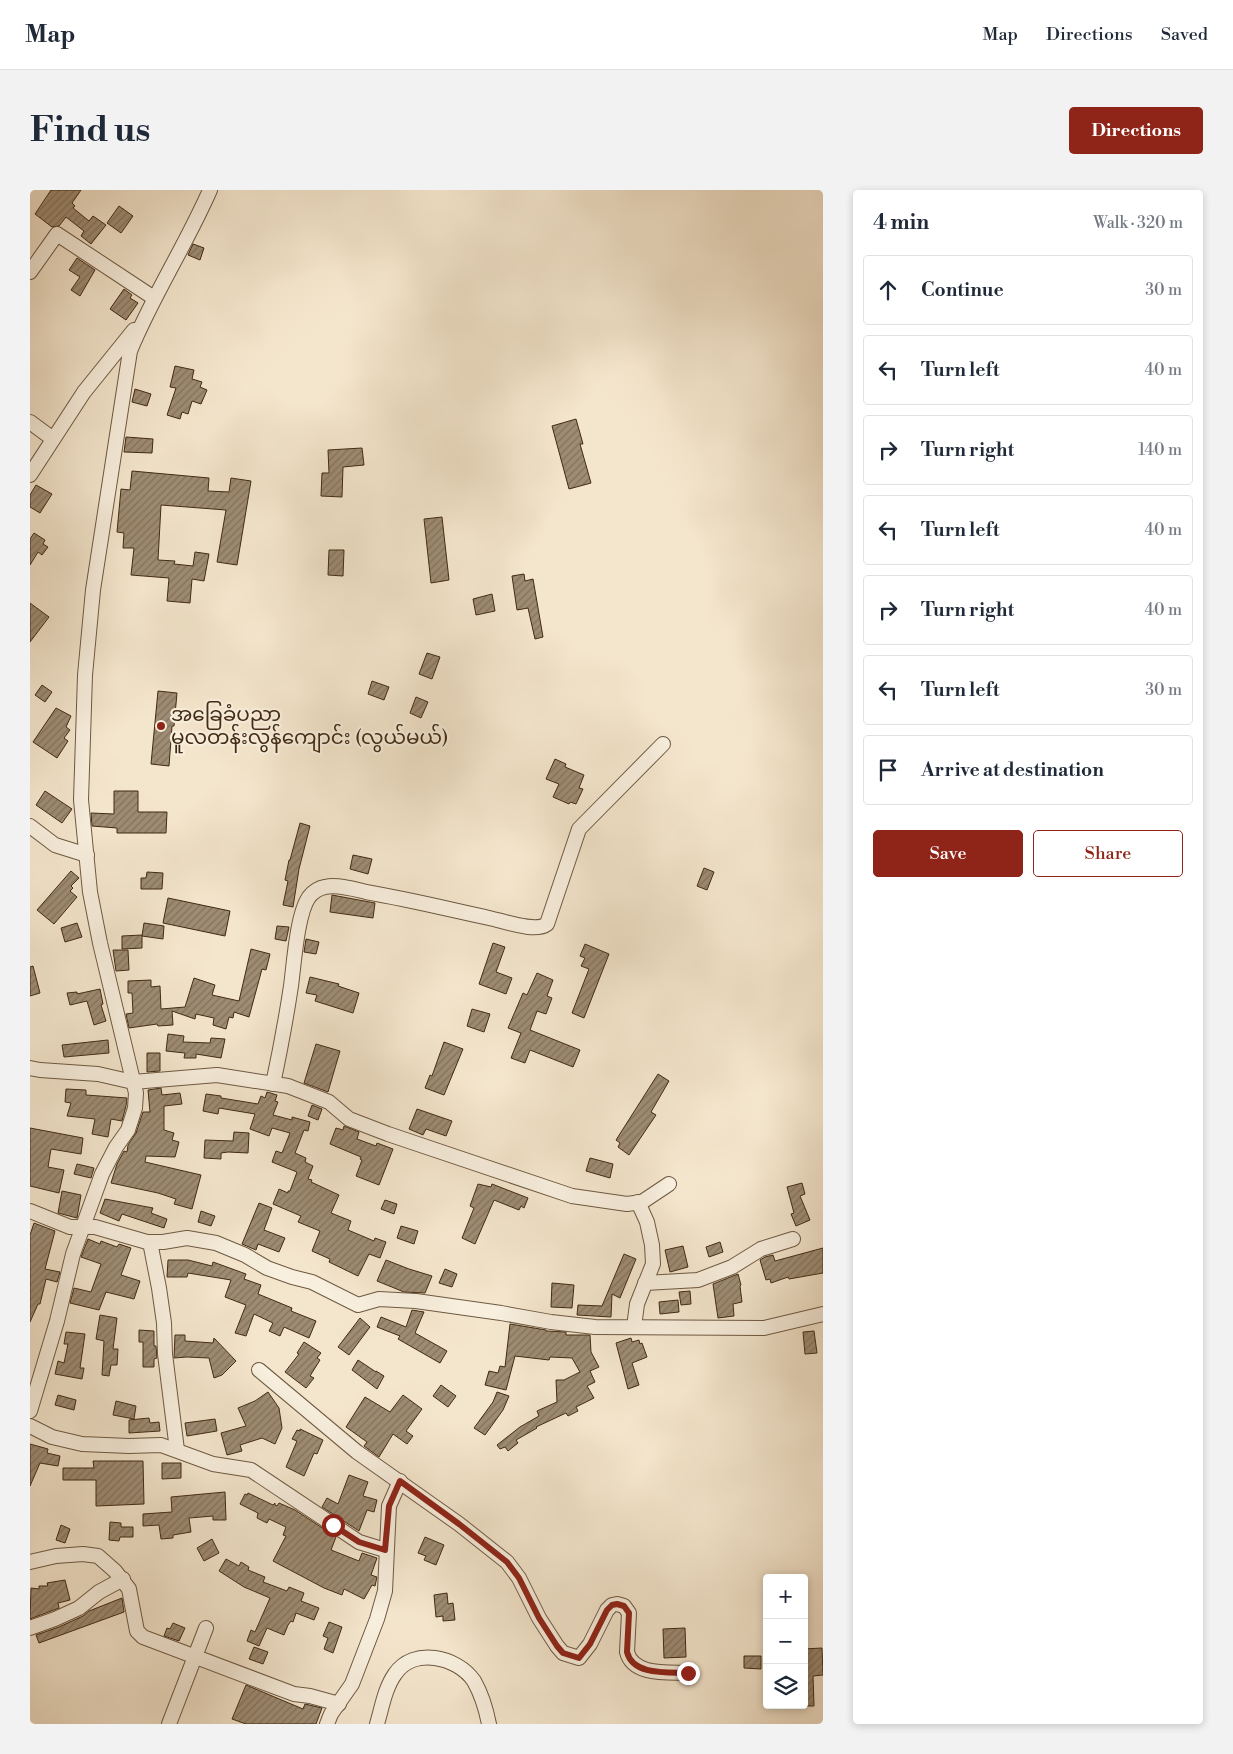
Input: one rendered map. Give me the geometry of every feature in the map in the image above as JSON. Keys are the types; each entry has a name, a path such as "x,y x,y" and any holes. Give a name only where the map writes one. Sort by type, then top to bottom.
{"street":[{"path":"30,1411 73,1254 102,1174 116,1146 128,1130 135,1108 136,1093 100,943 90,892 81,800 85,675 96,572 130,351 144,318 210,190"},
{"path":"30,272 57,234 154,298"},
{"path":"30,475 84,392 144,318"},
{"path":"109,361 116,362 127,368"},
{"path":"30,422 53,439"},
{"path":"273,1084 303,911 308,897 315,890 326,886 340,887 420,901 441,908 527,927 542,928 547,924 580,829 664,744"},
{"path":"30,826 56,845 87,855"},
{"path":"30,1068 98,1074 133,1082 217,1075 288,1086 329,1102 349,1119 572,1196 627,1204 638,1202 669,1184"},
{"path":"634,1327 637,1304 653,1264 652,1245 647,1222 638,1202"},
{"path":"30,1211 70,1227 95,1227 150,1242 187,1238 216,1243 245,1255 267,1268 312,1282 358,1305 379,1298 465,1308 595,1328 764,1328 823,1314"},
{"path":"645,1283 698,1280 732,1267 761,1249 793,1239"},
{"path":"150,1242 164,1323 165,1354 177,1450"},
{"path":"259,1370 357,1452 459,1524 507,1562 519,1578 548,1634 563,1653 579,1658 590,1644 607,1610 612,1605 617,1604 624,1606 629,1613 627,1652 628,1658 634,1665 642,1670 688,1673"},
{"path":"30,1426 52,1437 82,1444 161,1445 213,1464 251,1470 359,1542 385,1550"},
{"path":"327,1724 331,1714 352,1684 377,1619 384,1591 389,1506 400,1481"},
{"path":"30,1562 56,1556 98,1556 123,1579 130,1594 137,1631 143,1637 294,1694 310,1696 339,1704"},
{"path":"30,1628 79,1608 99,1592 123,1579"},
{"path":"169,1724 206,1628"},
{"path":"378,1724 387,1687 396,1672 407,1662 418,1658 432,1657 448,1661 473,1679 483,1699 489,1724"}],"building":[{"path":"51,190 81,190 72,203 75,206 73,208 89,221 93,216 106,225 91,244 81,236 84,231 66,217 59,226 52,227 35,214"},
{"path":"119,206 133,216 121,233 107,223"},
{"path":"193,244 204,248 200,260 188,255"},
{"path":"77,258 95,270 80,296 71,290 80,277 69,270"},
{"path":"124,289 132,295 130,298 138,303 126,320 110,309"},
{"path":"175,366 194,370 192,379 202,382 200,387 207,390 201,404 192,401 188,414 182,412 180,419 167,415 176,388 170,387"},
{"path":"135,389 151,394 147,406 132,402"},
{"path":"576,419 583,444 580,444 591,483 569,489 552,426"},
{"path":"126,437 153,439 152,453 124,452"},
{"path":"362,448 364,465 343,467 342,497 321,496 322,473 329,473 328,450"},
{"path":"132,471 209,478 208,491 229,492 231,478 251,481 237,565 217,562 226,510 161,505 158,560 175,561 174,564 193,566 195,552 209,554 204,581 192,579 190,603 167,601 169,578 131,575 134,548 123,548 124,533 117,532 121,489 130,490"},
{"path":"36,485 52,494 40,513 30,507 30,495"},
{"path":"442,517 449,580 431,583 424,519"},
{"path":"34,533 45,540 43,544 48,547 42,555 38,552 30,565 30,539"},
{"path":"329,550 344,550 343,576 328,575"},
{"path":"524,574 525,581 533,579 543,637 535,639 528,608 517,610 512,576"},
{"path":"492,594 495,611 476,615 473,599"},
{"path":"30,603 49,617 30,642"},
{"path":"427,653 440,657 432,679 419,674"},
{"path":"372,681 389,687 384,700 368,694"},
{"path":"42,685 52,692 45,702 35,695"},
{"path":"158,691 177,693 169,766 151,764"},
{"path":"416,697 428,702 421,718 410,713"},
{"path":"56,708 71,716 66,727 70,730 64,738 68,741 57,758 33,742"},
{"path":"555,759 566,764 565,767 584,775 579,788 583,789 576,804 570,802 569,804 553,797 559,784 546,779"},
{"path":"45,791 72,809 62,823 36,805"},
{"path":"114,791 138,791 138,812 167,812 166,833 117,833 117,828 92,826 91,813 114,814"},
{"path":"300,823 310,826 299,869 293,907 283,905 288,881 285,880"},
{"path":"353,855 372,859 368,874 350,869"},
{"path":"704,868 714,872 707,890 697,886"},
{"path":"71,871 79,878 71,886 73,888 70,891 77,897 54,924 37,910"},
{"path":"147,872 163,873 162,889 141,889 141,878 146,878"},
{"path":"332,895 375,903 373,918 330,912"},
{"path":"168,898 230,911 225,936 163,923"},
{"path":"77,923 82,937 65,942 61,928"},
{"path":"144,923 164,926 163,939 142,936"},
{"path":"277,926 289,927 286,941 275,939"},
{"path":"142,935 142,948 122,949 122,936"},
{"path":"306,939 319,942 316,954 304,952"},
{"path":"493,943 505,947 496,972 512,978 506,994 479,984"},
{"path":"585,944 609,954 584,1018 572,1013 589,969 581,966 585,958 580,956"},
{"path":"251,949 270,954 266,970 262,969 249,1017 234,1012 233,1018 229,1017 226,1029 213,1025 214,1018 196,1014 195,1019 172,1011 173,1025 158,1026 157,1024 129,1028 126,1014 133,1013 132,993 128,993 128,981 151,980 151,987 160,986 161,1009 185,1007 194,978 215,985 212,995 239,1001"},
{"path":"113,950 128,950 129,970 116,971"},
{"path":"33,966 40,993 30,996 30,967"},
{"path":"537,973 553,980 547,996 552,998 546,1014 537,1011 530,1030 580,1050 573,1067 530,1050 525,1063 511,1058 521,1033 508,1028 523,993 527,995"},
{"path":"310,977 339,984 338,986 359,993 353,1013 315,1001 317,995 306,993"},
{"path":"100,989 103,1004 101,1005 106,1021 94,1025 87,1001 70,1005 67,993 77,992 77,994"},
{"path":"472,1009 490,1014 484,1032 467,1026"},
{"path":"168,1034 184,1036 183,1042 210,1043 211,1038 225,1039 221,1058 196,1054 196,1058 184,1058 185,1053 166,1051"},
{"path":"108,1040 109,1053 64,1057 62,1045"},
{"path":"444,1042 463,1049 444,1095 425,1088 430,1075 432,1076"},
{"path":"316,1044 340,1051 328,1092 304,1083"},
{"path":"147,1053 160,1053 160,1071 147,1072"},
{"path":"658,1074 669,1081 651,1112 656,1115 629,1155 618,1147 620,1143 616,1140"},
{"path":"161,1088 162,1095 180,1093 182,1104 164,1106 164,1130 174,1133 172,1140 179,1142 175,1157 146,1156 145,1162 201,1175 192,1209 174,1204 176,1199 158,1193 111,1183 117,1164 124,1151 127,1152 128,1145 136,1133 143,1112 150,1112 148,1090"},
{"path":"66,1089 86,1090 86,1095 127,1098 122,1121 111,1119 108,1137 92,1134 95,1119 67,1116 71,1103 65,1102"},
{"path":"267,1092 277,1095 275,1101 278,1102 273,1115 292,1120 292,1117 310,1122 308,1131 304,1130 295,1153 306,1158 305,1162 313,1166 308,1179 312,1180 311,1182 339,1195 331,1213 351,1221 348,1230 374,1241 375,1238 386,1242 380,1258 369,1254 358,1276 329,1262 330,1259 312,1251 320,1231 298,1222 301,1216 273,1204 279,1189 288,1193 290,1191 297,1172 272,1162 276,1151 282,1153 290,1133 272,1128 269,1136 250,1129 255,1114 219,1108 218,1114 203,1111 206,1094 258,1104 261,1096 265,1098"},
{"path":"312,1105 322,1109 318,1120 308,1116"},
{"path":"417,1109 452,1121 446,1136 426,1129 423,1135 409,1129"},
{"path":"344,1126 359,1132 357,1139 376,1146 377,1143 393,1149 379,1185 356,1176 362,1160 360,1159 361,1157 330,1144 336,1128 343,1130"},
{"path":"30,1128 83,1138 81,1154 51,1149 48,1167 64,1170 59,1193 30,1186"},
{"path":"234,1132 249,1133 248,1153 228,1152 221,1153 221,1159 204,1158 205,1140 233,1141"},
{"path":"590,1158 613,1164 610,1178 586,1171"},
{"path":"77,1164 94,1168 91,1178 74,1174"},
{"path":"802,1183 805,1194 800,1196 810,1220 796,1226 791,1214 794,1213 787,1187"},
{"path":"478,1184 491,1187 492,1184 528,1198 524,1208 521,1206 519,1210 494,1200 475,1244 462,1238 474,1208 470,1206"},
{"path":"62,1191 81,1195 77,1218 58,1213"},
{"path":"105,1199 153,1208 151,1213 167,1219 164,1228 122,1214 119,1221 100,1213"},
{"path":"385,1200 397,1204 394,1214 381,1209"},
{"path":"259,1203 272,1208 264,1230 285,1238 279,1252 258,1244 256,1250 242,1244"},
{"path":"201,1211 215,1216 211,1226 198,1222"},
{"path":"34,1223 55,1231 45,1269 60,1272 57,1282 46,1279 40,1304 38,1304 30,1322 30,1235"},
{"path":"401,1226 418,1231 414,1244 397,1238"},
{"path":"88,1239 100,1244 101,1241 117,1247 119,1244 131,1248 121,1275 140,1281 134,1299 106,1292 99,1310 70,1303 74,1288 91,1292 101,1264 81,1257"},
{"path":"720,1242 723,1252 709,1257 706,1247"},
{"path":"683,1246 688,1267 670,1272 665,1250"},
{"path":"823,1248 823,1273 789,1279 788,1277 771,1283 770,1279 766,1280 760,1260 765,1257 773,1255 775,1261"},
{"path":"624,1254 636,1259 620,1298 612,1294 611,1317 577,1315 578,1305 602,1306"},
{"path":"168,1260 188,1260 212,1266 213,1262 246,1274 244,1279 261,1285 258,1294 292,1308 291,1311 316,1321 309,1338 284,1327 280,1336 269,1331 273,1323 254,1314 246,1336 235,1333 246,1305 225,1297 231,1280 188,1273 187,1277 167,1277"},
{"path":"386,1260 432,1276 425,1293 404,1292 377,1281"},
{"path":"445,1269 457,1274 452,1287 439,1283"},
{"path":"738,1274 742,1302 733,1304 734,1316 718,1318 713,1284"},
{"path":"552,1283 574,1285 572,1308 551,1307"},
{"path":"690,1291 691,1304 681,1305 679,1292"},
{"path":"678,1300 679,1312 660,1314 659,1302"},
{"path":"412,1310 424,1312 415,1333 447,1351 440,1363 398,1339 400,1336 377,1327 381,1317 406,1327"},
{"path":"100,1315 117,1318 113,1349 118,1349 117,1365 111,1365 109,1376 102,1375 104,1341 96,1339"},
{"path":"360,1318 370,1327 349,1355 338,1347"},
{"path":"510,1324 546,1331 566,1332 566,1335 590,1335 591,1352 599,1367 590,1371 595,1382 587,1386 594,1398 576,1407 578,1411 568,1416 566,1413 536,1427 516,1440 518,1443 508,1451 505,1447 500,1449 497,1445 520,1427 539,1416 537,1411 557,1402 556,1380 564,1380 580,1372 572,1358 550,1357 549,1360 515,1356 506,1390 485,1385 489,1371 498,1373 500,1366 505,1367"},
{"path":"139,1330 154,1331 154,1346 156,1346 157,1358 154,1359 154,1367 143,1367 143,1342 139,1342"},
{"path":"814,1331 817,1353 805,1354 803,1332"},
{"path":"66,1332 85,1334 80,1368 84,1368 82,1379 55,1374 58,1361 64,1363 68,1344 64,1344"},
{"path":"175,1335 185,1335 185,1341 213,1343 214,1338 236,1361 222,1375 214,1378 209,1358 174,1358"},
{"path":"631,1338 632,1342 639,1340 640,1344 642,1343 647,1357 632,1363 639,1385 628,1389 616,1343"},
{"path":"304,1342 321,1353 317,1358 320,1360 310,1376 314,1378 306,1388 285,1372 299,1354 297,1353"},
{"path":"358,1360 384,1376 377,1389 352,1370"},
{"path":"441,1385 456,1396 448,1407 433,1396"},
{"path":"268,1392 279,1408 282,1428 275,1444 262,1438 240,1445 242,1451 227,1455 221,1433 246,1426 238,1408 255,1401"},
{"path":"497,1392 509,1396 503,1410 485,1435 474,1428 493,1402"},
{"path":"58,1395 76,1400 74,1410 55,1405"},
{"path":"403,1395 422,1409 406,1431 413,1436 407,1444 393,1434 379,1457 364,1446 367,1442 346,1427 365,1397 390,1412"},
{"path":"116,1401 136,1406 134,1419 113,1415"},
{"path":"149,1418 150,1423 159,1422 160,1431 129,1433 129,1420"},
{"path":"215,1419 217,1431 187,1436 185,1423"},
{"path":"300,1429 323,1440 317,1454 314,1453 304,1476 286,1467 297,1441 292,1439 297,1430 300,1431"},
{"path":"30,1444 48,1449 47,1453 60,1456 58,1466 40,1463 30,1486"},
{"path":"93,1461 143,1461 144,1504 96,1506 96,1480 63,1480 63,1468 94,1468"},
{"path":"162,1463 181,1463 181,1478 162,1479"},
{"path":"349,1475 368,1482 363,1496 377,1500 374,1512 367,1510 359,1531 322,1507 327,1498 338,1504"},
{"path":"225,1492 226,1520 213,1520 213,1516 189,1518 191,1532 173,1535 173,1538 161,1539 159,1525 143,1526 143,1514 172,1512 171,1497"},
{"path":"248,1493 273,1505 275,1503 277,1506 279,1503 295,1510 336,1537 331,1550 359,1561 362,1553 377,1558 371,1575 377,1577 375,1586 372,1585 364,1599 344,1589 342,1595 324,1588 273,1561 286,1536 283,1535 286,1527 269,1519 267,1523 257,1518 258,1513 240,1504 245,1494 247,1495"},
{"path":"110,1522 121,1523 121,1527 133,1527 133,1537 120,1537 119,1541 109,1540"},
{"path":"61,1525 70,1529 65,1543 56,1540"},
{"path":"425,1537 444,1545 436,1565 424,1560 426,1556 418,1553"},
{"path":"212,1539 219,1553 204,1561 197,1548"},
{"path":"226,1559 239,1566 241,1562 249,1567 248,1570 265,1577 263,1582 287,1591 289,1587 304,1593 301,1601 319,1608 314,1620 296,1613 293,1622 291,1621 288,1625 284,1635 267,1628 259,1646 247,1641 251,1630 255,1632 270,1598 244,1587 219,1571"},
{"path":"65,1580 70,1600 58,1603 59,1608 30,1619 31,1588 39,1589 39,1586 48,1586 47,1583"},
{"path":"447,1593 448,1604 453,1603 455,1620 443,1621 443,1616 436,1617 434,1595"},
{"path":"122,1598 124,1612 39,1643 36,1635 59,1627 83,1616 89,1611"},
{"path":"329,1622 342,1627 333,1653 324,1649 328,1638 323,1636"},
{"path":"173,1623 185,1628 179,1641 164,1636 167,1628 170,1629"},
{"path":"685,1628 686,1657 664,1658 663,1629"},
{"path":"254,1647 268,1652 263,1664 249,1659"},
{"path":"822,1648 823,1675 813,1676 814,1706 808,1706 808,1649"},
{"path":"744,1656 761,1656 761,1669 744,1668"},
{"path":"246,1685 303,1709 305,1704 322,1708 316,1724 246,1724 232,1719"}],"place":[{"name":"အခြေခံပညာ မူလတန်းလွန်ကျောင်း (လွယ်မယ်)","path":"161,726"}],"route":[{"path":"333,1525 359,1542 385,1550 389,1506 400,1481 507,1562 519,1578 548,1634 563,1653 570,1657 579,1658 590,1644 607,1610 612,1605 617,1604 624,1606 629,1613 627,1652 628,1658 634,1665 642,1670 688,1673"}]}
